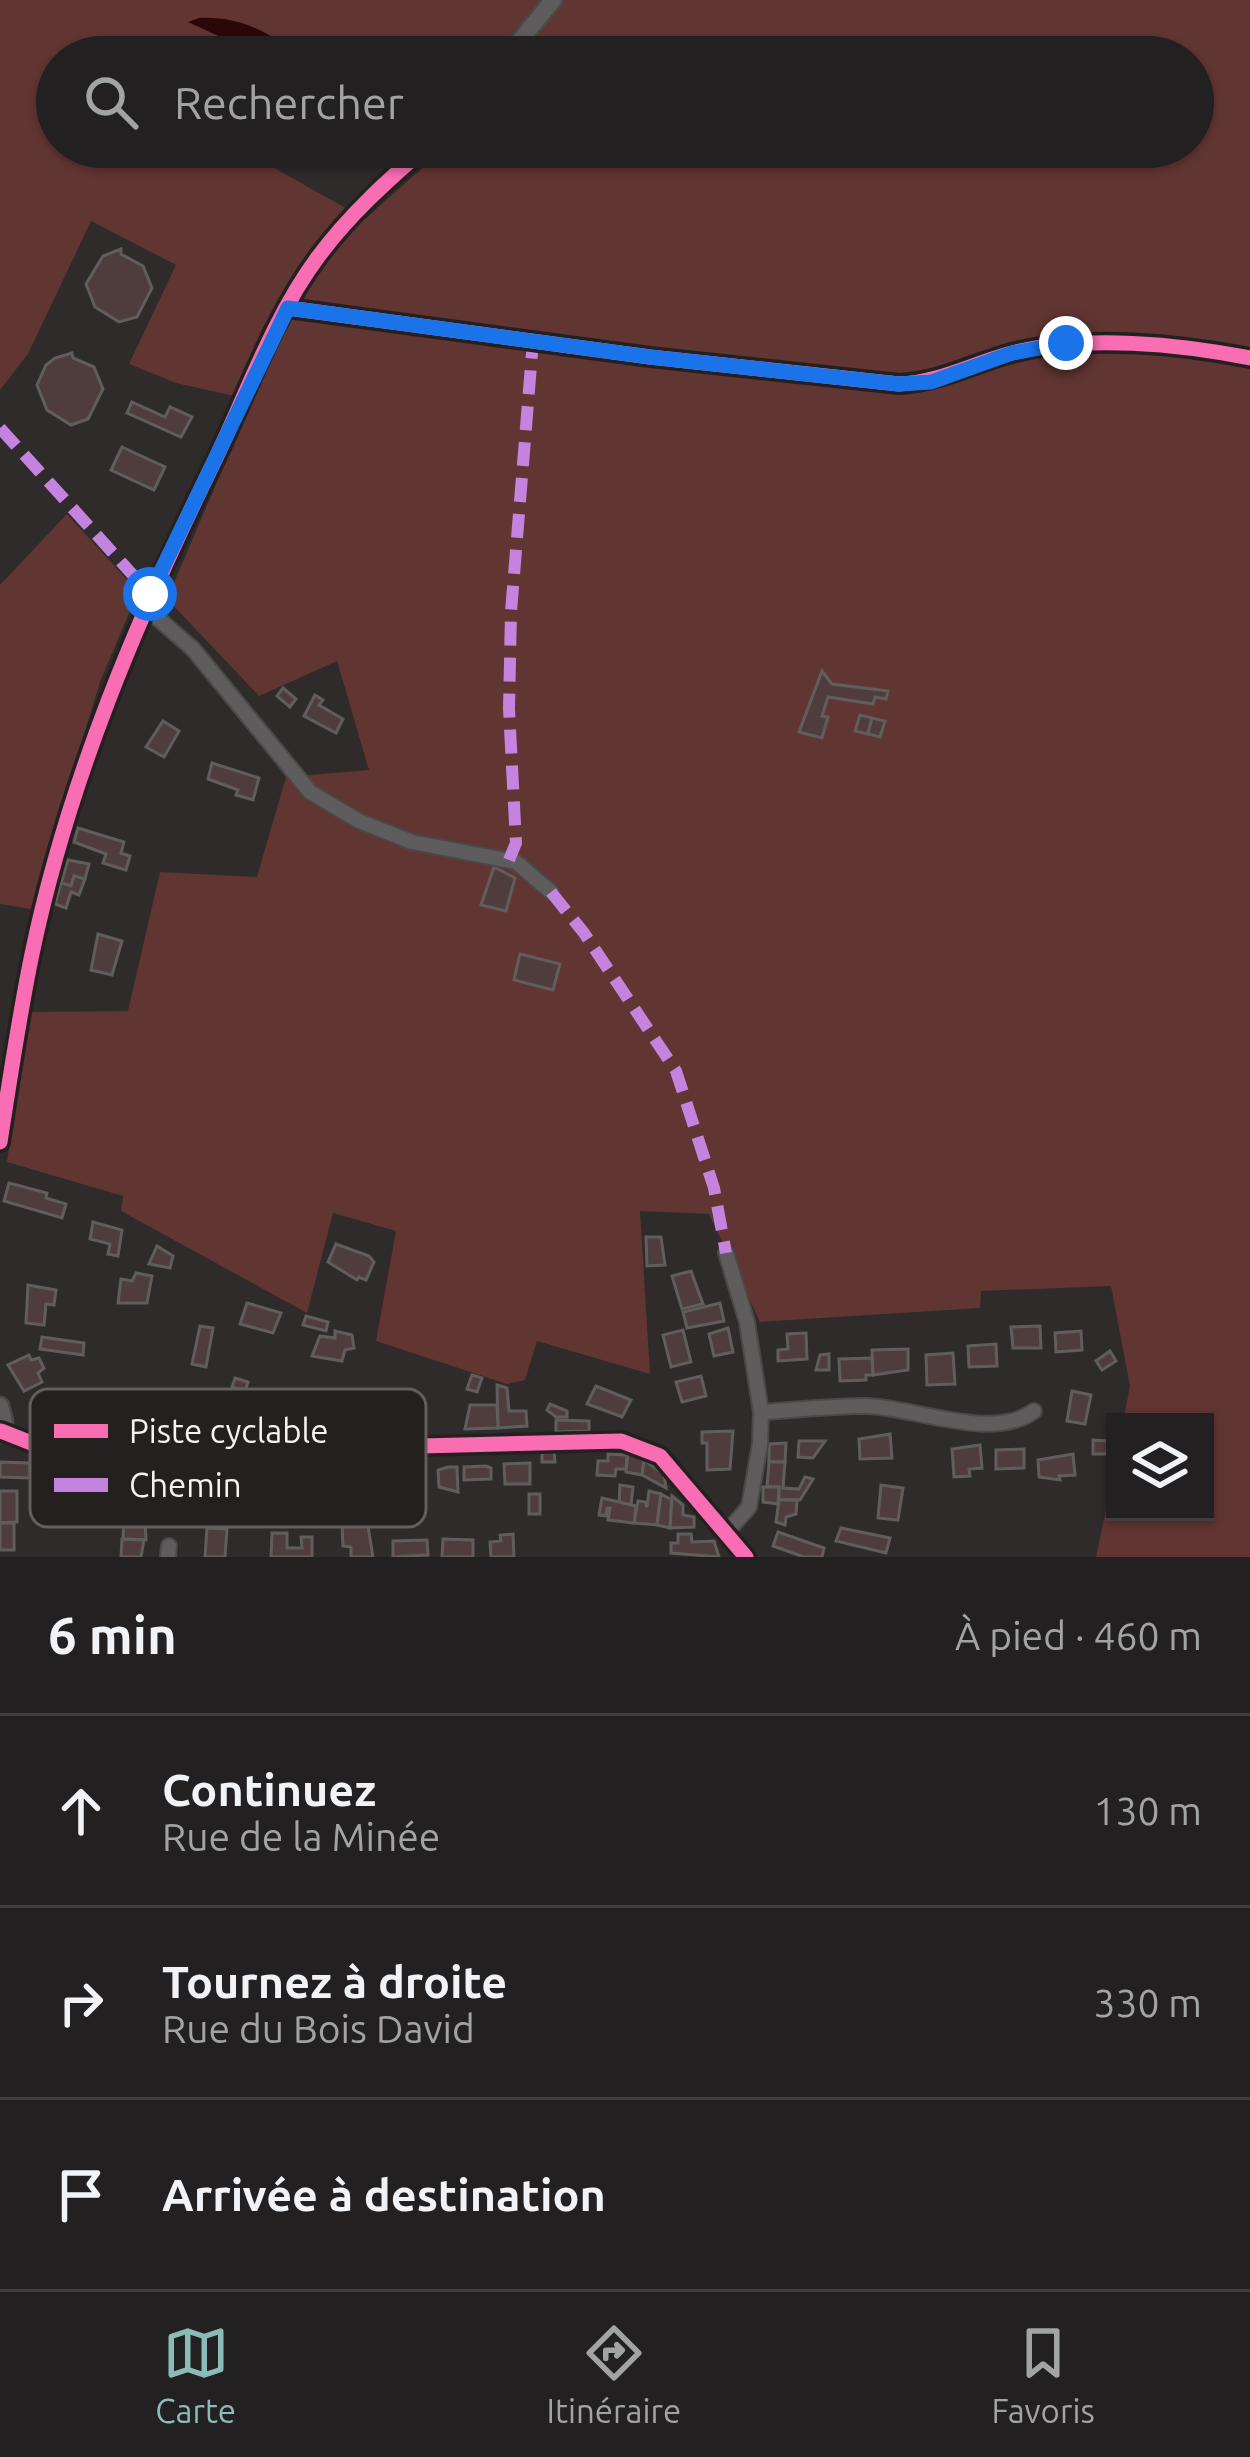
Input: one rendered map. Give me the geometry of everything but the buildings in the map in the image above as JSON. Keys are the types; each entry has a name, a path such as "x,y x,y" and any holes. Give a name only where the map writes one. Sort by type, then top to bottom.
{"street":[{"path":"524,36 553,0"},
{"path":"0,1142 5,1076 60,851 88,758 146,608 288,308 316,259 364,202 402,168"},
{"path":"288,308 650,357 898,384 931,382 1012,353 1066,343 1175,347 1250,358"},
{"path":"146,608 193,649 310,792 359,821 412,842 516,862 551,892"},
{"path":"724,1535 749,1507 760,1444 747,1322 726,1253"},
{"path":"0,1406 1,1432 30,1443"},
{"path":"760,1412 867,1406 966,1423 1021,1420 1034,1411"},
{"path":"426,1446 621,1441 660,1456 746,1557"}],"shaded area":[{"path":"0,0 1250,0 1250,1557 1096,1557 1106,1510 1106,1521 1214,1521 1214,1413 1125,1413 1130,1386 1111,1286 981,1291 980,1308 760,1322 709,1214 640,1211 650,1374 537,1341 525,1380 507,1384 376,1341 396,1231 333,1213 307,1313 121,1211 123,1196 7,1162 29,1012 128,1011 160,872 257,877 286,777 369,770 337,661 259,696 167,599 252,400 176,383 129,364 176,265 91,221 28,354 0,390"},
{"path":"227,20 269,36 218,36 188,22"},
{"path":"67,514 138,592 100,682 31,909 0,904 0,585"}],"marked path":[{"path":"509,860 516,843 509,709 511,612 533,341"},
{"path":"0,428 150,594"},
{"path":"551,892 676,1071 714,1188 726,1253"}],"cycle path":[{"path":"0,1142 47,890 85,763 133,640 288,304 330,242 403,168"},
{"path":"288,308 650,357 899,384 944,376 1016,352 1072,344 1163,345 1250,358"},
{"path":"1,1431 30,1442"},
{"path":"426,1446 621,1441 660,1456 746,1557"}],"route":[{"path":"150,594 288,308 650,357 898,384 931,382 1012,353 1066,343"}]}
